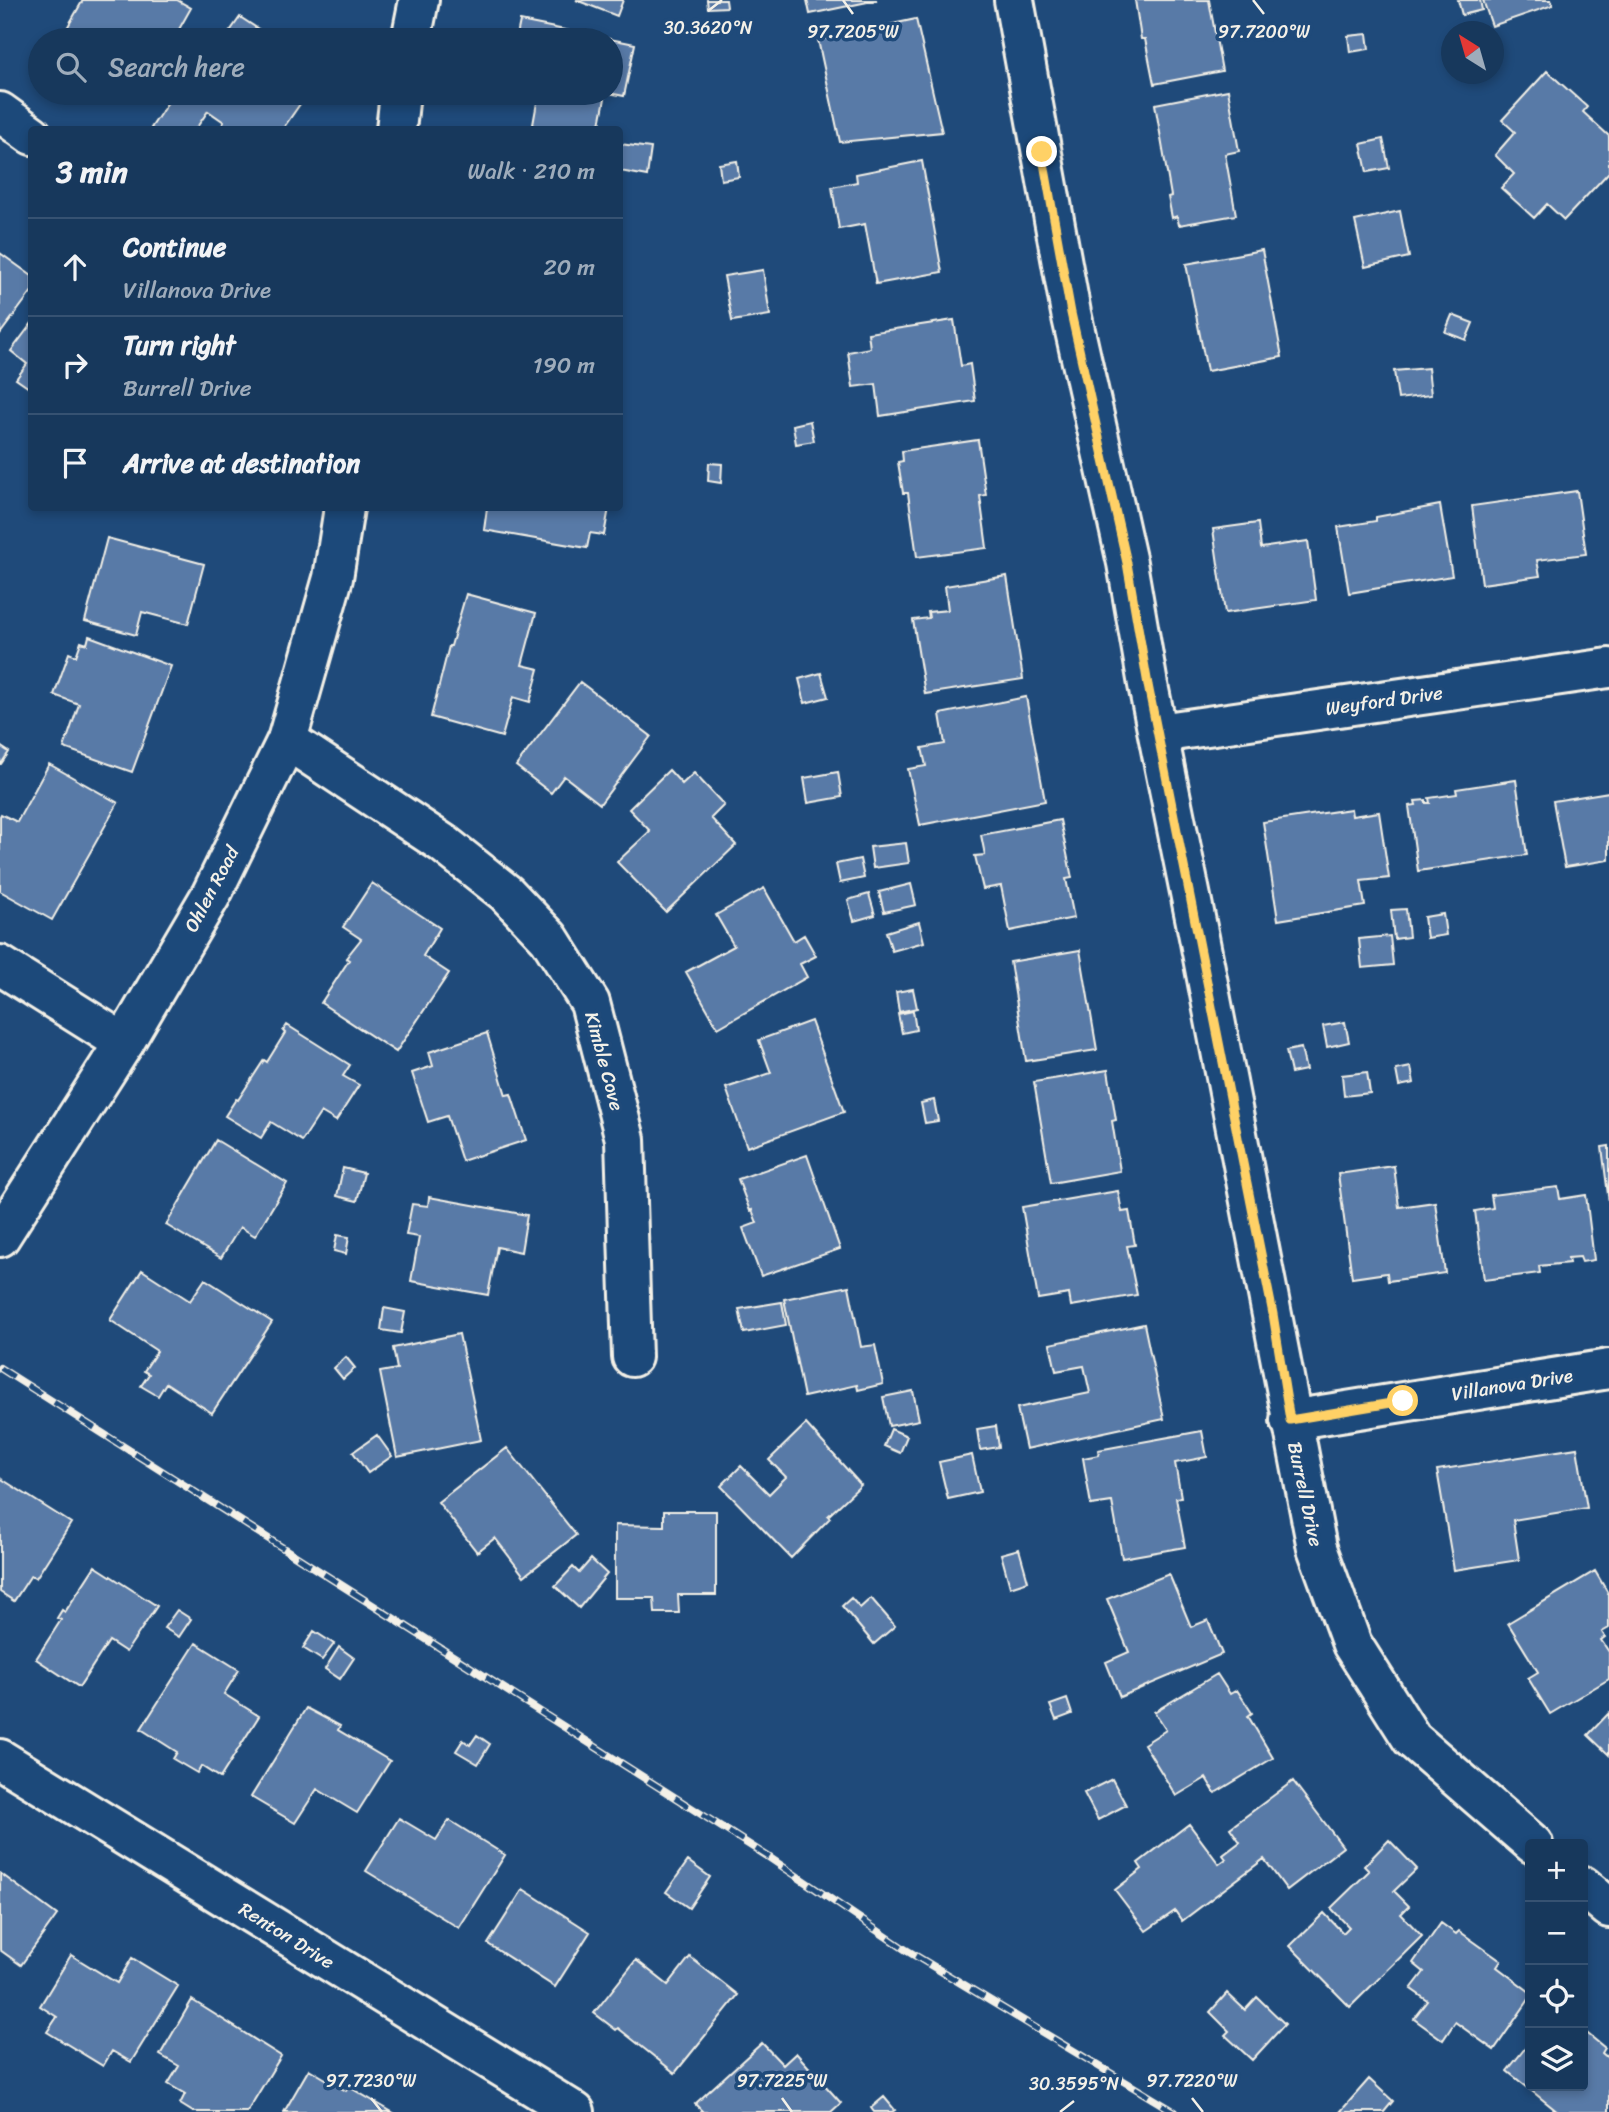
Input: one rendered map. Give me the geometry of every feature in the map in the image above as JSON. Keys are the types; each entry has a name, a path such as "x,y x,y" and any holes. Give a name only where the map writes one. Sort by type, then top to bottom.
{"street":[{"path":"413,28 419,0"},
{"name":"Burrell Drive","path":"1014,0 1071,313 1127,563 1273,1314 1290,1420 1317,1548 1352,1644 1412,1738 1527,1839"},
{"path":"396,126 399,105"},
{"path":"0,112 28,132"},
{"name":"Ohlen Road","path":"0,1237 124,1043 211,895 287,740 333,578 344,511"},
{"name":"Weyford Drive","path":"1159,733 1609,668"},
{"name":"Kimble Cove","path":"287,740 444,844 506,893 549,938 590,1003 625,1139 632,1357"},
{"path":"0,965 124,1043"},
{"name":"Villanova Drive","path":"1290,1420 1609,1369"},
{"name":"Renton Drive","path":"0,1759 575,2112"},
{"path":"1588,1890 1609,1908"}],"building":[{"path":"83,0 177,0 191,8 180,28 67,28"},
{"path":"576,0 623,0 617,16"},
{"path":"707,0 726,0 727,7 708,8"},
{"path":"807,0 877,0 810,14"},
{"path":"1135,0 1209,0 1222,71 1154,84 1145,39 1141,39"},
{"path":"1458,0 1480,0 1482,10 1462,15"},
{"path":"1483,0 1551,0 1553,5 1504,22 1490,21"},
{"path":"240,17 257,28 232,28"},
{"path":"916,19 942,132 840,142 818,40"},
{"path":"520,21 555,28 519,28"},
{"path":"1367,34 1369,49 1350,52 1348,36"},
{"path":"623,42 635,44 623,96"},
{"path":"1547,71 1587,107 1583,112 1609,136 1609,172 1564,220 1547,204 1534,218 1501,188 1514,174 1495,155 1515,132 1502,120"},
{"path":"1228,90 1239,151 1225,154 1236,215 1179,225 1177,216 1172,218 1168,197 1171,196 1155,104"},
{"path":"166,105 299,105 285,126 222,126 224,122 208,111 198,126 152,126"},
{"path":"537,105 604,105 600,126 533,126"},
{"path":"1383,139 1389,168 1367,172 1361,144"},
{"path":"623,144 651,148 647,176 623,172"},
{"path":"737,161 739,177 721,180 719,164"},
{"path":"922,161 942,272 876,284 865,224 839,229 832,187 857,182 856,174"},
{"path":"1400,211 1409,257 1365,267 1355,221"},
{"path":"1262,250 1282,357 1207,371 1186,264"},
{"path":"0,253 28,273 28,296 0,334"},
{"path":"763,270 770,315 732,321 724,276"},
{"path":"1452,315 1473,323 1466,340 1445,332"},
{"path":"954,320 961,366 970,364 975,401 880,416 876,384 853,387 848,352 870,348 868,333"},
{"path":"28,328 28,387 16,379 27,364 11,351"},
{"path":"1428,368 1431,395 1398,399 1394,371"},
{"path":"810,421 814,441 796,444 793,425"},
{"path":"978,440 986,495 980,496 987,548 917,557 908,493 903,493 898,462 903,461 902,451"},
{"path":"709,463 722,464 721,483 708,481"},
{"path":"1577,491 1586,554 1537,560 1540,576 1482,584 1472,506"},
{"path":"1440,505 1452,576 1349,593 1338,527 1376,521 1376,517"},
{"path":"487,511 608,511 604,535 590,533 587,548 484,530"},
{"path":"1258,523 1261,548 1308,541 1316,600 1225,613 1213,529"},
{"path":"107,538 204,564 188,624 142,612 136,635 85,621"},
{"path":"1007,576 1023,679 925,694 913,620 929,618 928,612 948,610 945,586"},
{"path":"466,594 536,613 522,665 539,669 530,702 513,697 502,737 431,717 449,646"},
{"path":"89,636 171,666 132,772 64,748 79,704 54,695 69,653 76,656 81,642 87,644"},
{"path":"821,673 828,697 805,703 799,679"},
{"path":"580,682 651,736 600,804 564,776 551,793 516,766"},
{"path":"1026,697 1045,801 920,825 908,769 926,766 922,748 945,744 940,714"},
{"path":"0,746 9,752 1,764 0,764"},
{"path":"49,764 118,803 52,920 0,891 0,816 1,814 17,822"},
{"path":"669,770 682,784 694,773 724,805 711,818 736,845 666,912 617,862 650,831 629,809"},
{"path":"838,772 842,797 808,803 804,778"},
{"path":"1516,780 1527,855 1418,871 1409,806 1416,805 1415,801 1426,800 1426,803 1430,803 1429,798 1457,794 1456,789"},
{"path":"1609,792 1609,860 1565,867 1553,801"},
{"path":"1351,809 1352,816 1379,812 1389,878 1361,881 1365,906 1278,920 1263,822"},
{"path":"1060,820 1072,878 1066,879 1074,918 1010,931 1001,886 983,889 975,856 985,855 981,835"},
{"path":"906,843 909,863 873,868 870,847"},
{"path":"860,859 864,878 840,883 836,864"},
{"path":"372,883 440,928 423,956 449,973 396,1052 321,1003 349,960 346,958 361,939 343,927"},
{"path":"911,884 916,905 884,912 879,892"},
{"path":"764,888 794,941 804,935 816,956 800,964 807,977 718,1028 686,972 734,946 716,915"},
{"path":"869,894 875,915 854,921 848,900"},
{"path":"1406,909 1409,937 1394,939 1391,910"},
{"path":"1443,914 1446,935 1427,938 1424,917"},
{"path":"919,922 924,942 892,951 886,932"},
{"path":"1390,936 1393,965 1362,968 1359,939"},
{"path":"1080,950 1097,1050 1026,1061 1010,962"},
{"path":"913,989 917,1008 899,1012 896,992"},
{"path":"913,1011 916,1030 902,1033 898,1014"},
{"path":"811,1021 844,1112 747,1147 726,1088 771,1073 759,1040"},
{"path":"1345,1022 1349,1042 1327,1047 1323,1026"},
{"path":"287,1025 350,1065 343,1076 359,1085 336,1121 321,1112 302,1141 271,1122 261,1138 225,1116 264,1060 267,1062"},
{"path":"487,1033 506,1095 511,1094 526,1140 462,1161 447,1116 428,1122 412,1073 433,1066 429,1052"},
{"path":"1301,1048 1306,1070 1291,1073 1286,1051"},
{"path":"1411,1067 1414,1083 1399,1086 1396,1070"},
{"path":"1108,1070 1120,1171 1051,1183 1034,1082"},
{"path":"1367,1072 1370,1093 1344,1096 1342,1075"},
{"path":"934,1100 938,1121 925,1123 921,1103"},
{"path":"216,1140 287,1183 255,1236 240,1227 221,1258 166,1225"},
{"path":"1609,1146 1609,1203 1602,1147"},
{"path":"807,1155 840,1249 761,1276 743,1228 757,1223 738,1179"},
{"path":"1394,1166 1399,1207 1435,1202 1445,1273 1388,1281 1387,1273 1352,1278 1338,1174"},
{"path":"343,1168 364,1173 357,1201 337,1196"},
{"path":"1558,1187 1560,1199 1586,1195 1594,1260 1582,1262 1580,1257 1568,1258 1569,1263 1539,1266 1540,1273 1484,1280 1475,1211 1493,1208 1491,1195"},
{"path":"1118,1191 1122,1212 1129,1211 1135,1245 1127,1246 1137,1295 1071,1306 1069,1294 1038,1299 1022,1207"},
{"path":"429,1197 527,1215 521,1252 497,1247 488,1295 411,1281 419,1237 406,1235 412,1204 428,1206"},
{"path":"337,1235 349,1237 346,1254 334,1251"},
{"path":"142,1270 190,1301 205,1279 272,1322 212,1413 166,1383 158,1396 141,1386 149,1374 144,1371 157,1351 110,1320"},
{"path":"849,1286 861,1347 875,1345 883,1384 858,1390 857,1385 804,1397 784,1299"},
{"path":"782,1302 786,1325 744,1333 739,1309"},
{"path":"384,1308 405,1312 401,1333 381,1330"},
{"path":"1144,1324 1164,1419 1026,1449 1017,1408 1090,1393 1084,1366 1056,1371 1050,1344"},
{"path":"459,1334 481,1440 397,1457 380,1372 397,1369 393,1348"},
{"path":"346,1357 355,1368 343,1379 334,1368"},
{"path":"913,1391 919,1420 889,1426 883,1397"},
{"path":"806,1424 861,1485 828,1516 830,1518 791,1558 721,1486 741,1466 769,1494 786,1477 769,1460"},
{"path":"996,1426 999,1447 980,1450 977,1429"},
{"path":"891,1429 907,1436 900,1453 884,1446"},
{"path":"1202,1431 1207,1457 1175,1463 1181,1497 1176,1498 1185,1547 1122,1558 1112,1502 1091,1505 1083,1458 1099,1455 1098,1450"},
{"path":"377,1435 392,1456 368,1473 353,1452"},
{"path":"507,1448 576,1535 524,1576 495,1538 477,1552 438,1502"},
{"path":"1577,1448 1587,1508 1513,1520 1519,1560 1454,1570 1437,1470"},
{"path":"972,1455 980,1492 948,1499 939,1462"},
{"path":"0,1478 71,1523 36,1578 31,1575 14,1601 0,1592"},
{"path":"664,1511 716,1511 716,1595 678,1595 679,1613 655,1613 654,1598 615,1598 615,1525 664,1526"},
{"path":"1019,1549 1028,1581 1010,1587 1001,1554"},
{"path":"591,1559 607,1574 579,1608 555,1586 573,1567 579,1573"},
{"path":"95,1566 157,1606 126,1652 109,1641 79,1687 36,1659 61,1620 57,1618 62,1610 65,1612"},
{"path":"1595,1571 1609,1595 1609,1628 1602,1632 1605,1637 1601,1640 1609,1652 1609,1679 1550,1714 1528,1678 1538,1672 1508,1623"},
{"path":"1169,1574 1191,1627 1208,1620 1222,1654 1120,1697 1106,1662 1129,1652 1107,1599"},
{"path":"851,1598 860,1608 871,1598 895,1626 874,1644 842,1606"},
{"path":"177,1610 191,1619 179,1637 164,1628"},
{"path":"314,1631 334,1644 322,1660 303,1648"},
{"path":"196,1643 239,1670 224,1694 259,1716 220,1778 201,1766 197,1773 173,1759 177,1752 141,1729"},
{"path":"339,1647 354,1658 340,1679 325,1669"},
{"path":"1217,1674 1230,1694 1237,1690 1252,1713 1248,1716 1273,1758 1215,1793 1206,1778 1176,1796 1144,1744 1166,1730 1154,1712"},
{"path":"1067,1699 1072,1714 1056,1720 1050,1705"},
{"path":"306,1708 340,1726 338,1730 390,1761 357,1813 317,1789 295,1823 251,1797"},
{"path":"1609,1713 1609,1755 1588,1735"},
{"path":"477,1735 490,1744 478,1764 456,1751 463,1740 470,1745"},
{"path":"1112,1779 1126,1805 1098,1820 1084,1793"},
{"path":"1293,1781 1343,1847 1287,1890 1264,1859 1182,1921 1175,1911 1146,1931 1115,1890 1142,1869 1138,1863 1189,1824 1219,1864 1226,1859 1223,1855 1240,1842 1230,1828"},
{"path":"399,1818 436,1840 449,1820 505,1855 459,1928 366,1871"},
{"path":"1389,1840 1417,1869 1394,1891 1409,1906 1401,1914 1422,1936 1350,2007 1290,1946 1324,1913 1343,1933 1349,1927 1331,1908 1369,1871 1364,1866"},
{"path":"688,1861 710,1877 689,1908 666,1892"},
{"path":"0,1873 57,1915 21,1965 0,1950"},
{"path":"523,1889 590,1932 555,1987 488,1944"},
{"path":"1441,1923 1456,1934 1459,1931 1501,1961 1497,1967 1525,1988 1525,2005 1494,2050 1455,2022 1443,2040 1414,2019 1428,2001 1411,1989 1424,1972 1413,1963"},
{"path":"71,1955 117,1983 132,1958 178,1986 131,2062 112,2051 103,2066 47,2032 57,2017 40,2006"},
{"path":"690,1957 738,1995 675,2073 618,2028 616,2030 594,2013 636,1960 668,1985"},
{"path":"1227,1993 1245,2010 1257,1997 1285,2024 1252,2060 1225,2035 1229,2031 1210,2012"},
{"path":"192,2000 281,2056 247,2112 193,2112 180,2104 185,2094 168,2084 179,2066 160,2055"},
{"path":"1588,2034 1605,2048 1602,2053 1609,2059 1609,2112 1558,2112 1532,2091 1588,2091"},
{"path":"762,2043 783,2065 796,2053 841,2103 831,2112 703,2112 695,2104"},
{"path":"1525,2048 1525,2085 1507,2071"},
{"path":"309,2069 346,2091 349,2087 392,2112 284,2112"},
{"path":"1369,2079 1393,2101 1384,2112 1340,2112"},
{"path":"884,2097 895,2110 874,2112 871,2108"}],"railway":[{"path":"0,1368 767,1856 906,1950 1175,2112"}],"route":[{"path":"1042,152 1071,313 1127,563 1148,685 1273,1314 1290,1420 1403,1401"}]}
